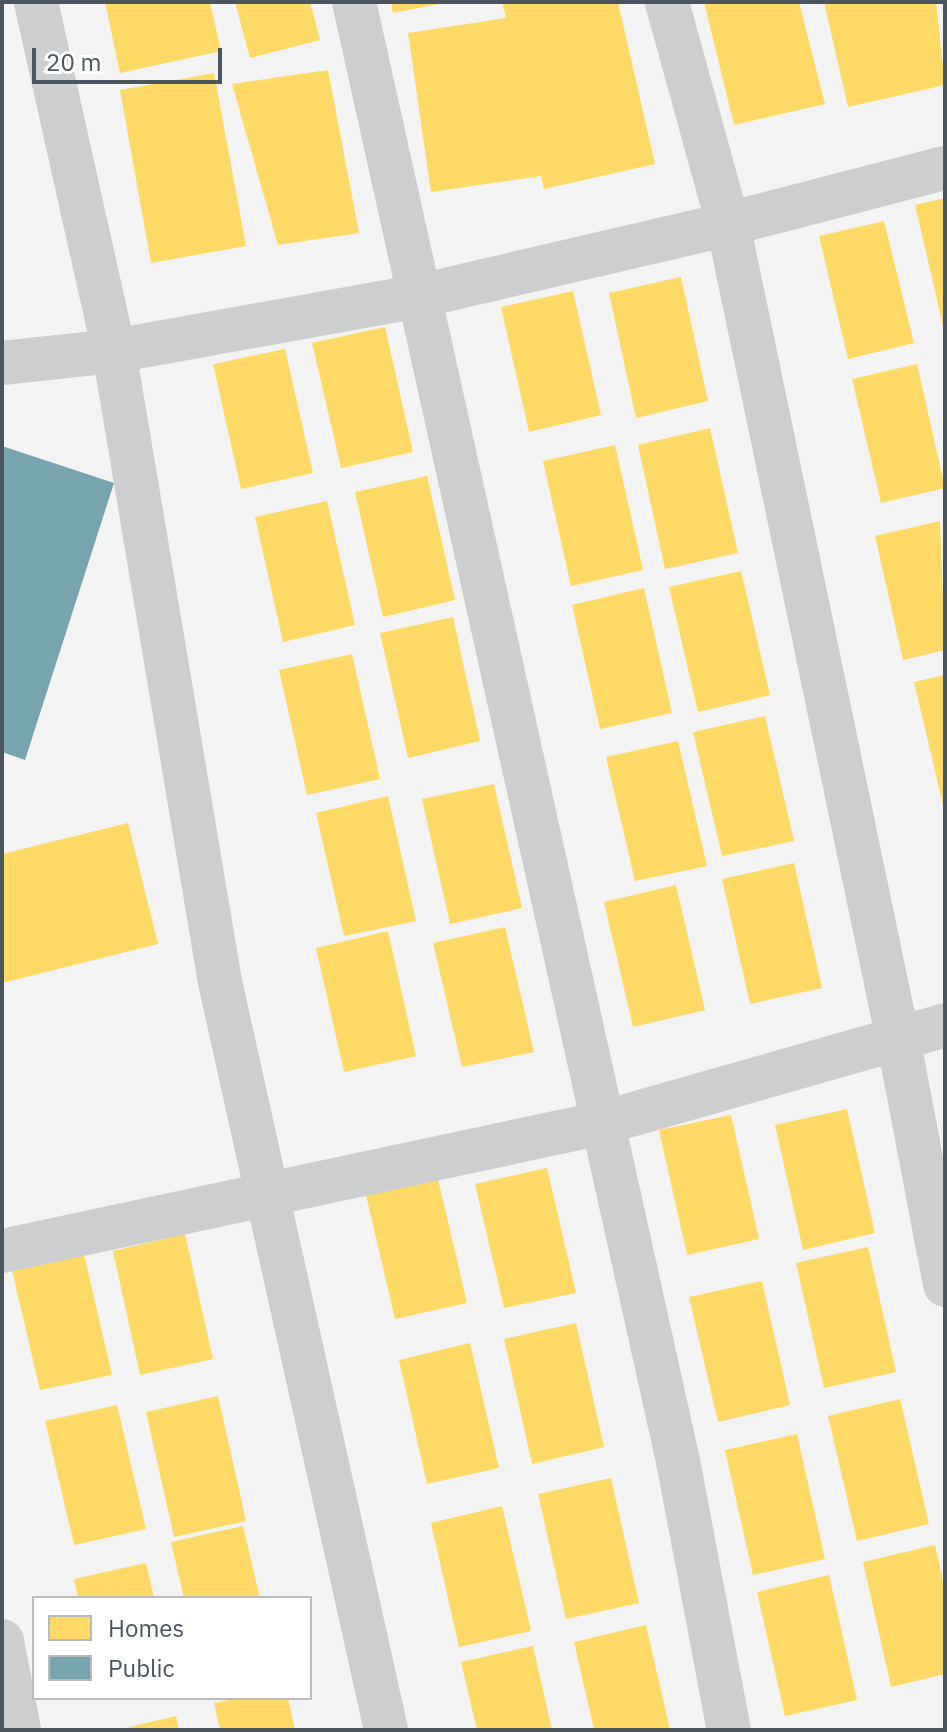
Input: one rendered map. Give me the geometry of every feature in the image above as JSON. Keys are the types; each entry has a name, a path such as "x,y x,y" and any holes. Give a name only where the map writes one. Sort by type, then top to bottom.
{"street":[{"path":"36,2 114,351 195,848 261,1193 386,1730"},
{"path":"354,2 424,295 729,1730"},
{"path":"667,2 728,224 899,1047 945,1285"},
{"path":"2,363 114,351 424,295 728,224 945,168"},
{"path":"2,1251 261,1193 602,1123 899,1047 945,1025"},
{"path":"2,1641 19,1730"}],"building: Homes":[{"path":"105,2 210,2 221,51 120,73"},
{"path":"235,2 310,2 320,40 250,58"},
{"path":"391,2 444,2 444,3 393,13"},
{"path":"502,2 618,2 655,164 544,189 541,176 431,192 408,33 506,18"},
{"path":"704,2 799,2 825,104 734,125"},
{"path":"824,2 936,2 945,85 848,107"},
{"path":"328,70 359,233 278,245 232,84"},
{"path":"214,73 246,246 151,263 120,90"},
{"path":"945,198 945,330 944,330 915,205"},
{"path":"884,221 914,343 848,359 819,236"},
{"path":"681,277 708,401 636,418 609,293"},
{"path":"573,291 601,415 529,432 501,307"},
{"path":"385,327 413,452 341,468 312,343"},
{"path":"285,349 313,473 241,489 213,364"},
{"path":"917,364 945,488 881,503 852,379"},
{"path":"710,428 738,553 665,569 638,445"},
{"path":"615,445 643,570 571,586 543,461"},
{"path":"427,476 455,600 383,617 355,492"},
{"path":"327,501 355,625 283,642 255,517"},
{"path":"940,521 945,650 903,660 875,536"},
{"path":"741,571 770,695 698,712 669,587"},
{"path":"644,588 672,713 600,729 572,605"},
{"path":"453,617 480,741 408,758 380,633"},
{"path":"352,654 380,779 307,795 279,670"},
{"path":"945,675 945,809 944,809 914,682"},
{"path":"765,716 794,841 722,856 693,732"},
{"path":"678,741 707,866 635,881 606,757"},
{"path":"494,784 522,908 450,924 422,799"},
{"path":"388,796 416,921 344,936 316,813"},
{"path":"128,823 158,944 2,983 2,854"},
{"path":"794,863 822,988 750,1004 722,879"},
{"path":"676,885 705,1010 633,1027 604,902"},
{"path":"505,927 534,1052 462,1067 433,943"},
{"path":"388,931 416,1056 344,1072 316,948"},
{"path":"847,1109 875,1233 803,1250 775,1125"},
{"path":"731,1115 759,1239 687,1255 659,1130"},
{"path":"547,1168 576,1293 504,1308 475,1184"},
{"path":"438,1179 467,1303 395,1319 366,1195"},
{"path":"185,1234 213,1359 140,1375 113,1251"},
{"path":"868,1247 896,1372 824,1388 796,1263"},
{"path":"83,1250 112,1375 40,1390 11,1266"},
{"path":"762,1281 790,1405 718,1422 689,1297"},
{"path":"576,1323 604,1447 532,1464 504,1339"},
{"path":"470,1343 499,1468 427,1484 399,1360"},
{"path":"218,1396 246,1521 174,1537 146,1412"},
{"path":"900,1399 929,1524 857,1541 828,1416"},
{"path":"117,1405 146,1529 74,1545 45,1421"},
{"path":"797,1434 825,1559 753,1575 725,1450"},
{"path":"611,1478 639,1603 566,1619 538,1494"},
{"path":"502,1506 531,1631 459,1647 431,1523"},
{"path":"243,1526 260,1596 184,1596 171,1542"},
{"path":"935,1545 945,1590 945,1674 891,1687 863,1562"},
{"path":"146,1563 154,1596 78,1596 74,1579"},
{"path":"829,1575 857,1700 785,1716 757,1592"},
{"path":"646,1625 670,1730 594,1730 574,1642"},
{"path":"533,1646 552,1730 477,1730 461,1662"},
{"path":"228,1700 288,1700 295,1730 220,1730 214,1703"},
{"path":"176,1716 179,1730 121,1729"}],"building: Public":[{"path":"2,446 114,483 25,760 2,752"}]}
